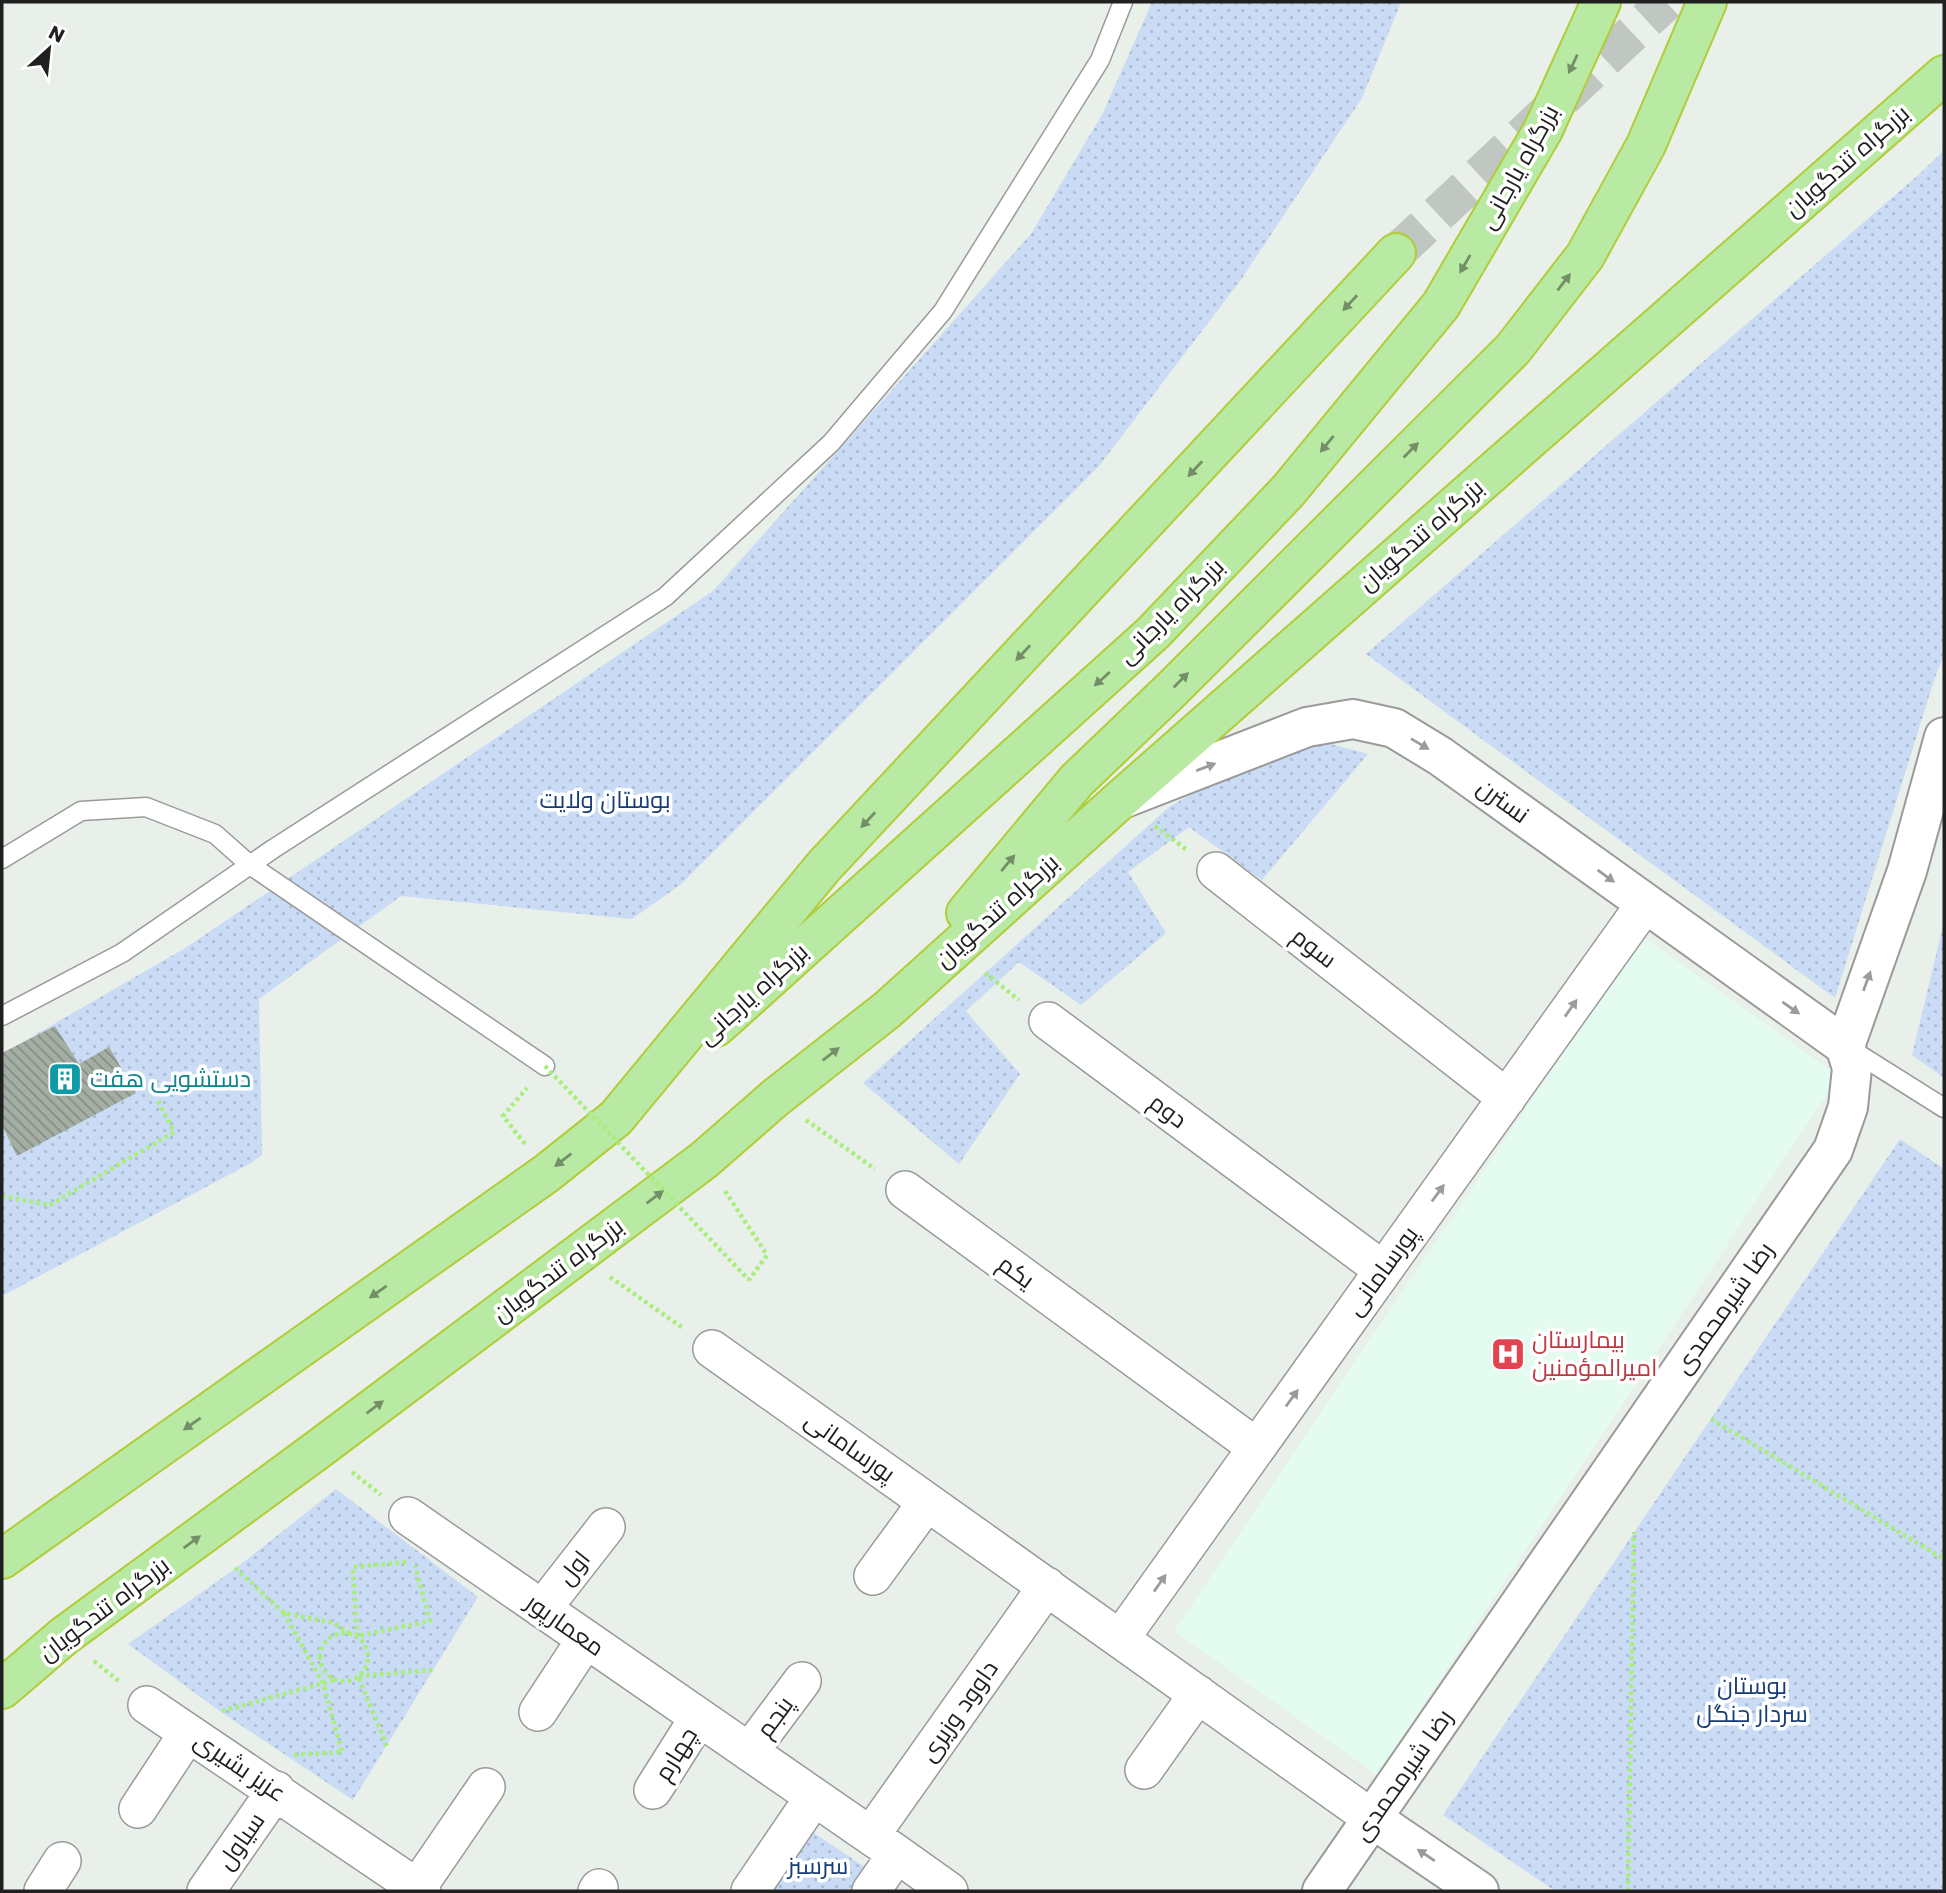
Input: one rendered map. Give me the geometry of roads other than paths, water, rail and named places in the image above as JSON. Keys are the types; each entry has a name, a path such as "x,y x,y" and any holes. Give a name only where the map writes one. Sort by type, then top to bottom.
{"highway":[{"name":"بزرگراه یارجانی","path":"616,1118 1153,633 1288,491 1441,305 1543,130 1601,2"},
{"path":"887,1010 1077,780 1168,693 1513,349 1585,256 1646,145 1707,2"},
{"name":"بزرگراه تندگویان","path":"2,1689 64,1636 704,1160 775,1098 887,1010 1120,800 1944,75"},
{"path":"2,1559 547,1173 616,1118 824,866 1396,253"}],"street":[{"name":"نسترن","path":"1120,800 1307,727 1353,719 1394,728 1440,756 1844,1046"},
{"path":"1844,1046 1907,871 1944,737"},
{"name":"سوم","path":"1216,872 1507,1098"},
{"name":"پورسامانی","path":"1120,1639 1645,904"},
{"name":"دوم","path":"1048,1021 1383,1270"},
{"name":"رضا شیرمحمدی","path":"1322,1891 1833,1150 1848,1107 1852,1068 1844,1046"},
{"name":"یکم","path":"905,1190 1256,1447"},
{"name":"پورسامانی","path":"712,1349 1373,1819"},
{"path":"873,1576 927,1502"},
{"name":"معمارپور","path":"408,1516 814,1797"},
{"name":"اول","path":"542,1609 606,1527"},
{"name":"داوود وزیری","path":"884,1845 1047,1586"},
{"path":"538,1712 586,1639"},
{"name":"پنجم","path":"750,1752 802,1681"},
{"path":"1144,1770 1198,1694"},
{"name":"عزیز بشیری","path":"147,1704 420,1889"},
{"name":"چهارم","path":"653,1790 699,1717"},
{"path":"138,1810 188,1733"},
{"path":"420,1889 486,1787"},
{"name":"سیاول","path":"206,1891 275,1790"},
{"path":"750,1891 814,1797 949,1891"},
{"path":"1373,1819 1479,1891"},
{"path":"871,1891 884,1845"},
{"path":"43,1891 62,1861"}],"lane":[{"path":"2,1016 122,953 250,864 665,597 831,443 943,311 1100,60 1123,2"},
{"path":"2,859 81,811 146,807 215,834 250,864 541,1071"},
{"path":"1844,1046 1937,1103"}],"tunnel":[{"path":"1396,253 1666,2"}],"place":[{"name":"دستشویی هفت","path":"65,1079"},
{"name":"بیمارستان امیرالمؤمنین","path":"1508,1354"}],"park label":[{"name":"بوستان ولایت","path":"605,800"},
{"name":"بوستان سردار جنگل","path":"1752,1700"},
{"name":"سرسبز","path":"818,1866"}]}
